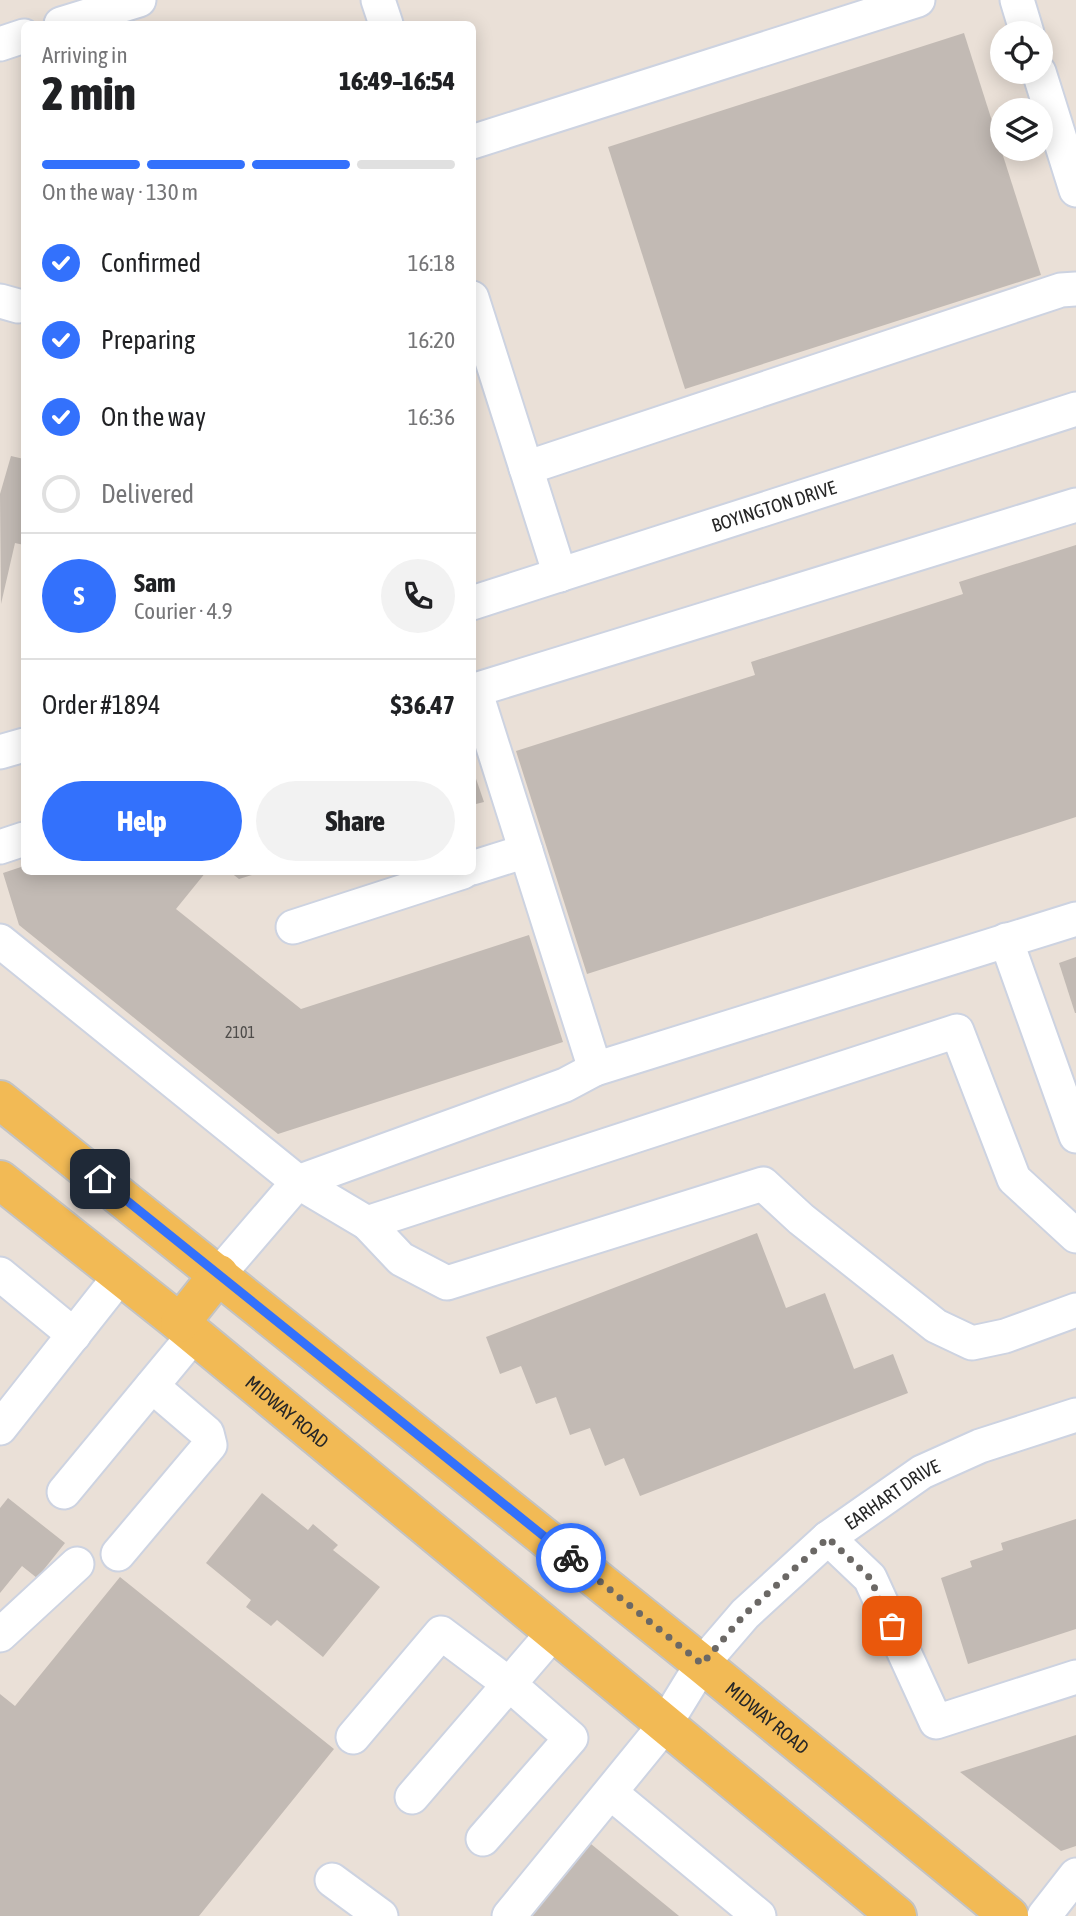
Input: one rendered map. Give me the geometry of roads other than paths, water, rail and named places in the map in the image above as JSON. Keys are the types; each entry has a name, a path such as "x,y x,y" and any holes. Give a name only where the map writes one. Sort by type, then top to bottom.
{"main road":[{"name":"MIDWAY ROAD","path":"0,1100 702,1664 1009,1916"},
{"name":"MIDWAY ROAD","path":"0,1180 187,1329 897,1916"},
{"path":"187,1329 219,1274"}],"street":[{"path":"378,0 385,21"},
{"path":"476,141 918,0"},
{"path":"1017,0 1023,21"},
{"path":"71,21 134,1"},
{"path":"0,44 21,37"},
{"path":"1043,84 1076,190"},
{"path":"526,468 1061,290 1076,289"},
{"path":"476,311 559,575"},
{"name":"BOYINGTON DRIVE","path":"476,602 1076,409"},
{"path":"476,687 1076,505"},
{"path":"476,697 595,1069"},
{"path":"0,752 21,746"},
{"path":"0,847 21,840"},
{"path":"476,868 526,851"},
{"path":"293,927 454,875"},
{"path":"219,1274 298,1182 565,1085 595,1069 1076,919"},
{"path":"1006,940 1076,1136"},
{"path":"0,941 298,1182 367,1223 401,1259 447,1283 763,1184 801,1219 936,1326 972,1343 1005,1336 1076,1310"},
{"path":"367,1223 957,1031 1014,1179 1076,1236"},
{"path":"0,1274 74,1335"},
{"path":"0,1428 120,1276"},
{"path":"64,1492 152,1386 187,1329"},
{"path":"118,1554 210,1445 207,1433 152,1386"},
{"name":"EARHART DRIVE","path":"509,1916 664,1726 702,1664 745,1614 828,1538 922,1472 980,1446 1076,1415"},
{"path":"828,1538 870,1578 936,1722 1076,1676"},
{"path":"0,1635 77,1564"},
{"path":"353,1737 441,1633 509,1684 570,1738 482,1839"},
{"path":"412,1797 553,1633"},
{"path":"611,1793 759,1916"},
{"path":"1044,1916 1076,1875"},
{"path":"332,1880 381,1916"}]}
